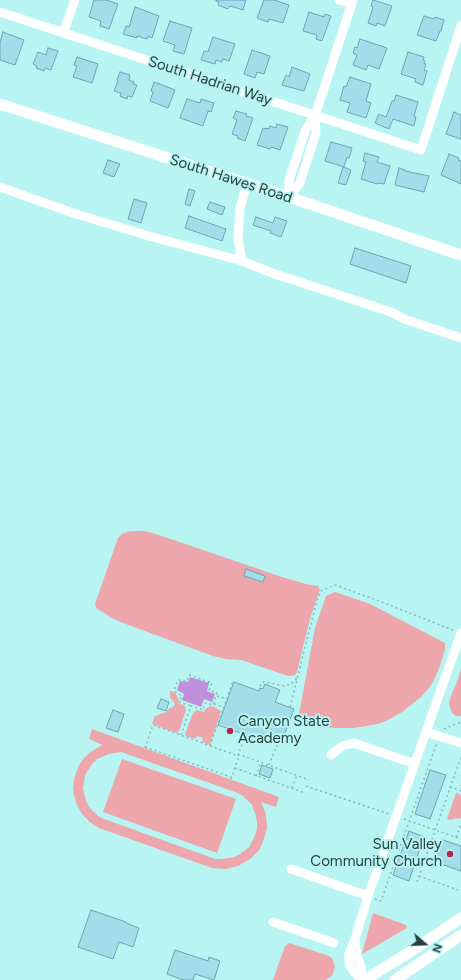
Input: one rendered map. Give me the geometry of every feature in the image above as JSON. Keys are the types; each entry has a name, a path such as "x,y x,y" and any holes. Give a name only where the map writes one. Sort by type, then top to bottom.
{"main road":[{"name":"South Hawes Road","path":"0,104 289,197 461,255"},
{"path":"363,980 413,950 461,918"},
{"path":"394,980 461,935"}],"street":[{"path":"63,33 75,0"},
{"path":"289,197 289,180 306,129 315,116 352,2 340,0"},
{"name":"South Hadrian Way","path":"0,12 421,150 461,26"},
{"path":"242,261 238,239 240,208 247,184"},
{"path":"0,187 73,213 149,236 242,261 272,273 391,312 461,338"},
{"path":"363,980 354,972 349,964 349,954 368,896 461,634"},
{"path":"426,732 461,744"},
{"path":"331,755 342,746 354,744 415,764"},
{"path":"291,869 368,896"},
{"path":"273,922 334,943"}],"path":[{"path":"290,708 318,597 321,591 335,585 461,634"},
{"path":"224,707 205,703 203,710 179,702 182,696 174,691 178,680 187,681 189,675 212,682 209,690 217,693 216,695 227,699"},
{"path":"259,690 261,683 266,682 284,686 291,684 298,677"},
{"path":"210,746 233,681"},
{"path":"214,704 216,695"},
{"path":"181,735 191,706"},
{"path":"368,896 381,901 436,745 439,732 461,722"},
{"path":"244,738 238,755 239,756 231,778 145,748 153,725 210,746 238,755 260,762 309,780"},
{"path":"269,766 278,740"},
{"path":"417,882 461,757"},
{"path":"256,776 260,762"},
{"path":"234,768 305,793"},
{"path":"292,788 296,776"},
{"path":"306,786 461,839"},
{"path":"450,788 461,791"},
{"path":"456,838 461,823"},
{"path":"419,876 461,891"}],"shaded area":[{"path":"130,531 144,531 153,533 282,577 318,586 320,590 310,619 295,675 288,676 241,660 213,656 123,623 96,608 95,604 118,538 122,534","holes":["246,570 265,576 263,582 244,576"]},
{"path":"335,592 370,604 445,643 445,649 440,666 428,689 421,697 402,712 378,724 354,728 334,728 311,722 299,714 315,628 326,596"},
{"path":"461,668 461,716 456,716 452,713 449,704"},
{"path":"190,677 209,683 207,691 215,694 212,702 204,699 201,707 182,700 184,694 177,690 180,681 188,682"},
{"path":"170,690 176,694 179,700 178,703 184,705 186,710 177,733 152,724 155,716 166,712 175,704 170,697"},
{"path":"211,706 221,711 210,745 202,742 203,738 197,736 195,739 186,736 185,734 193,713 197,710 204,712 205,709"},
{"path":"92,729 279,797 276,807 261,802 265,811 267,828 259,850 250,859 238,866 225,869 212,868 99,828 82,814 77,805 73,788 74,779 79,765 89,753 102,745 89,739","holes":["121,752 238,793 252,805 257,822 255,836 249,847 239,855 215,859 98,816 89,807 83,789 85,775 97,759 109,754"]},
{"path":"122,759 236,799 217,853 103,812"},
{"path":"456,793 461,795 461,817 460,819 457,818 450,820 447,819"},
{"path":"373,913 406,925 407,928 362,954"},
{"path":"289,943 332,958 335,966 332,976 325,980 273,980 285,946"}],"building":[{"path":"94,0 106,0 118,4 109,29 100,26 101,21 89,17"},
{"path":"216,0 246,0 243,10 230,6 228,9 218,5 219,2"},
{"path":"264,0 274,0 289,5 283,23 269,19 268,22 257,18"},
{"path":"373,0 392,6 385,26 377,23 376,26 368,23 373,7 371,6"},
{"path":"135,7 159,16 152,38 148,36 147,39 137,36 137,38 123,34 126,26 129,27"},
{"path":"309,12 324,17 325,14 331,16 322,41 316,39 317,35 303,31"},
{"path":"424,16 444,20 436,41 417,35"},
{"path":"170,21 192,28 184,54 173,51 175,45 163,41"},
{"path":"3,32 24,40 15,65 0,60 0,42"},
{"path":"213,37 235,44 229,61 223,59 222,62 216,60 215,64 201,60 204,51 208,52"},
{"path":"360,39 387,48 379,69 368,65 366,70 353,65 357,55 353,53 355,47 357,48"},
{"path":"48,48 58,51 51,70 45,68 44,71 36,68 37,66 33,64 38,52 46,55"},
{"path":"252,50 270,56 264,74 257,72 255,78 244,74"},
{"path":"408,52 424,57 423,60 426,64 424,70 427,71 423,85 415,82 416,79 401,74"},
{"path":"77,57 98,64 92,83 73,77 77,66 74,65"},
{"path":"292,67 310,74 304,91 282,85 286,75 289,77"},
{"path":"120,72 130,75 129,80 134,82 133,84 137,85 132,97 128,96 127,99 120,96 121,93 114,91"},
{"path":"350,77 371,84 366,101 371,103 366,118 347,112 350,103 340,100 344,86 346,87"},
{"path":"154,82 175,90 168,108 150,101"},
{"path":"396,95 418,102 414,116 416,117 414,126 393,119 389,129 375,123 379,114 386,117"},
{"path":"187,99 200,103 201,99 214,103 211,112 208,111 203,126 180,118"},
{"path":"236,111 247,114 246,116 253,118 245,141 232,134 237,120 233,118"},
{"path":"454,112 461,115 461,139 446,134"},
{"path":"277,124 288,127 280,150 257,145 263,128 269,129 270,126 276,128"},
{"path":"331,142 352,148 344,167 325,161"},
{"path":"365,153 379,157 377,162 390,166 384,184 377,184 361,179 366,162 363,161"},
{"path":"449,154 459,158 458,160 461,161 461,184 441,175"},
{"path":"108,160 120,164 114,177 103,173"},
{"path":"343,167 351,170 346,185 338,183"},
{"path":"399,168 405,171 429,176 424,192 395,185"},
{"path":"189,189 195,191 190,206 185,204"},
{"path":"134,199 147,203 141,223 128,219"},
{"path":"210,202 225,207 222,215 207,209"},
{"path":"189,216 226,229 222,241 185,228"},
{"path":"256,217 273,223 275,217 287,221 281,237 270,233 271,231 253,225"},
{"path":"355,248 411,266 406,283 350,264"},
{"path":"246,569 265,576 263,582 244,576"},
{"path":"234,682 259,691 260,688 263,689 265,684 280,690 275,702 294,709 282,741 260,733 257,742 242,737 243,734 218,725"},
{"path":"161,699 169,702 166,711 157,708"},
{"path":"113,710 124,714 118,732 106,728"},
{"path":"262,765 273,769 270,778 259,774"},
{"path":"430,770 446,775 430,819 415,814"},
{"path":"409,831 424,837 409,881 393,875"},
{"name":"Sun Valley Community Church","path":"443,840 461,846 461,871 435,862"},
{"path":"91,910 139,928 133,947 119,942 113,959 78,947"},
{"path":"175,950 208,961 209,957 220,961 214,980 195,974 193,980 183,980 167,974"}],"place":[{"name":"Canyon State Academy","path":"230,731"},
{"name":"Sun Valley Community Church","path":"450,854"}]}
